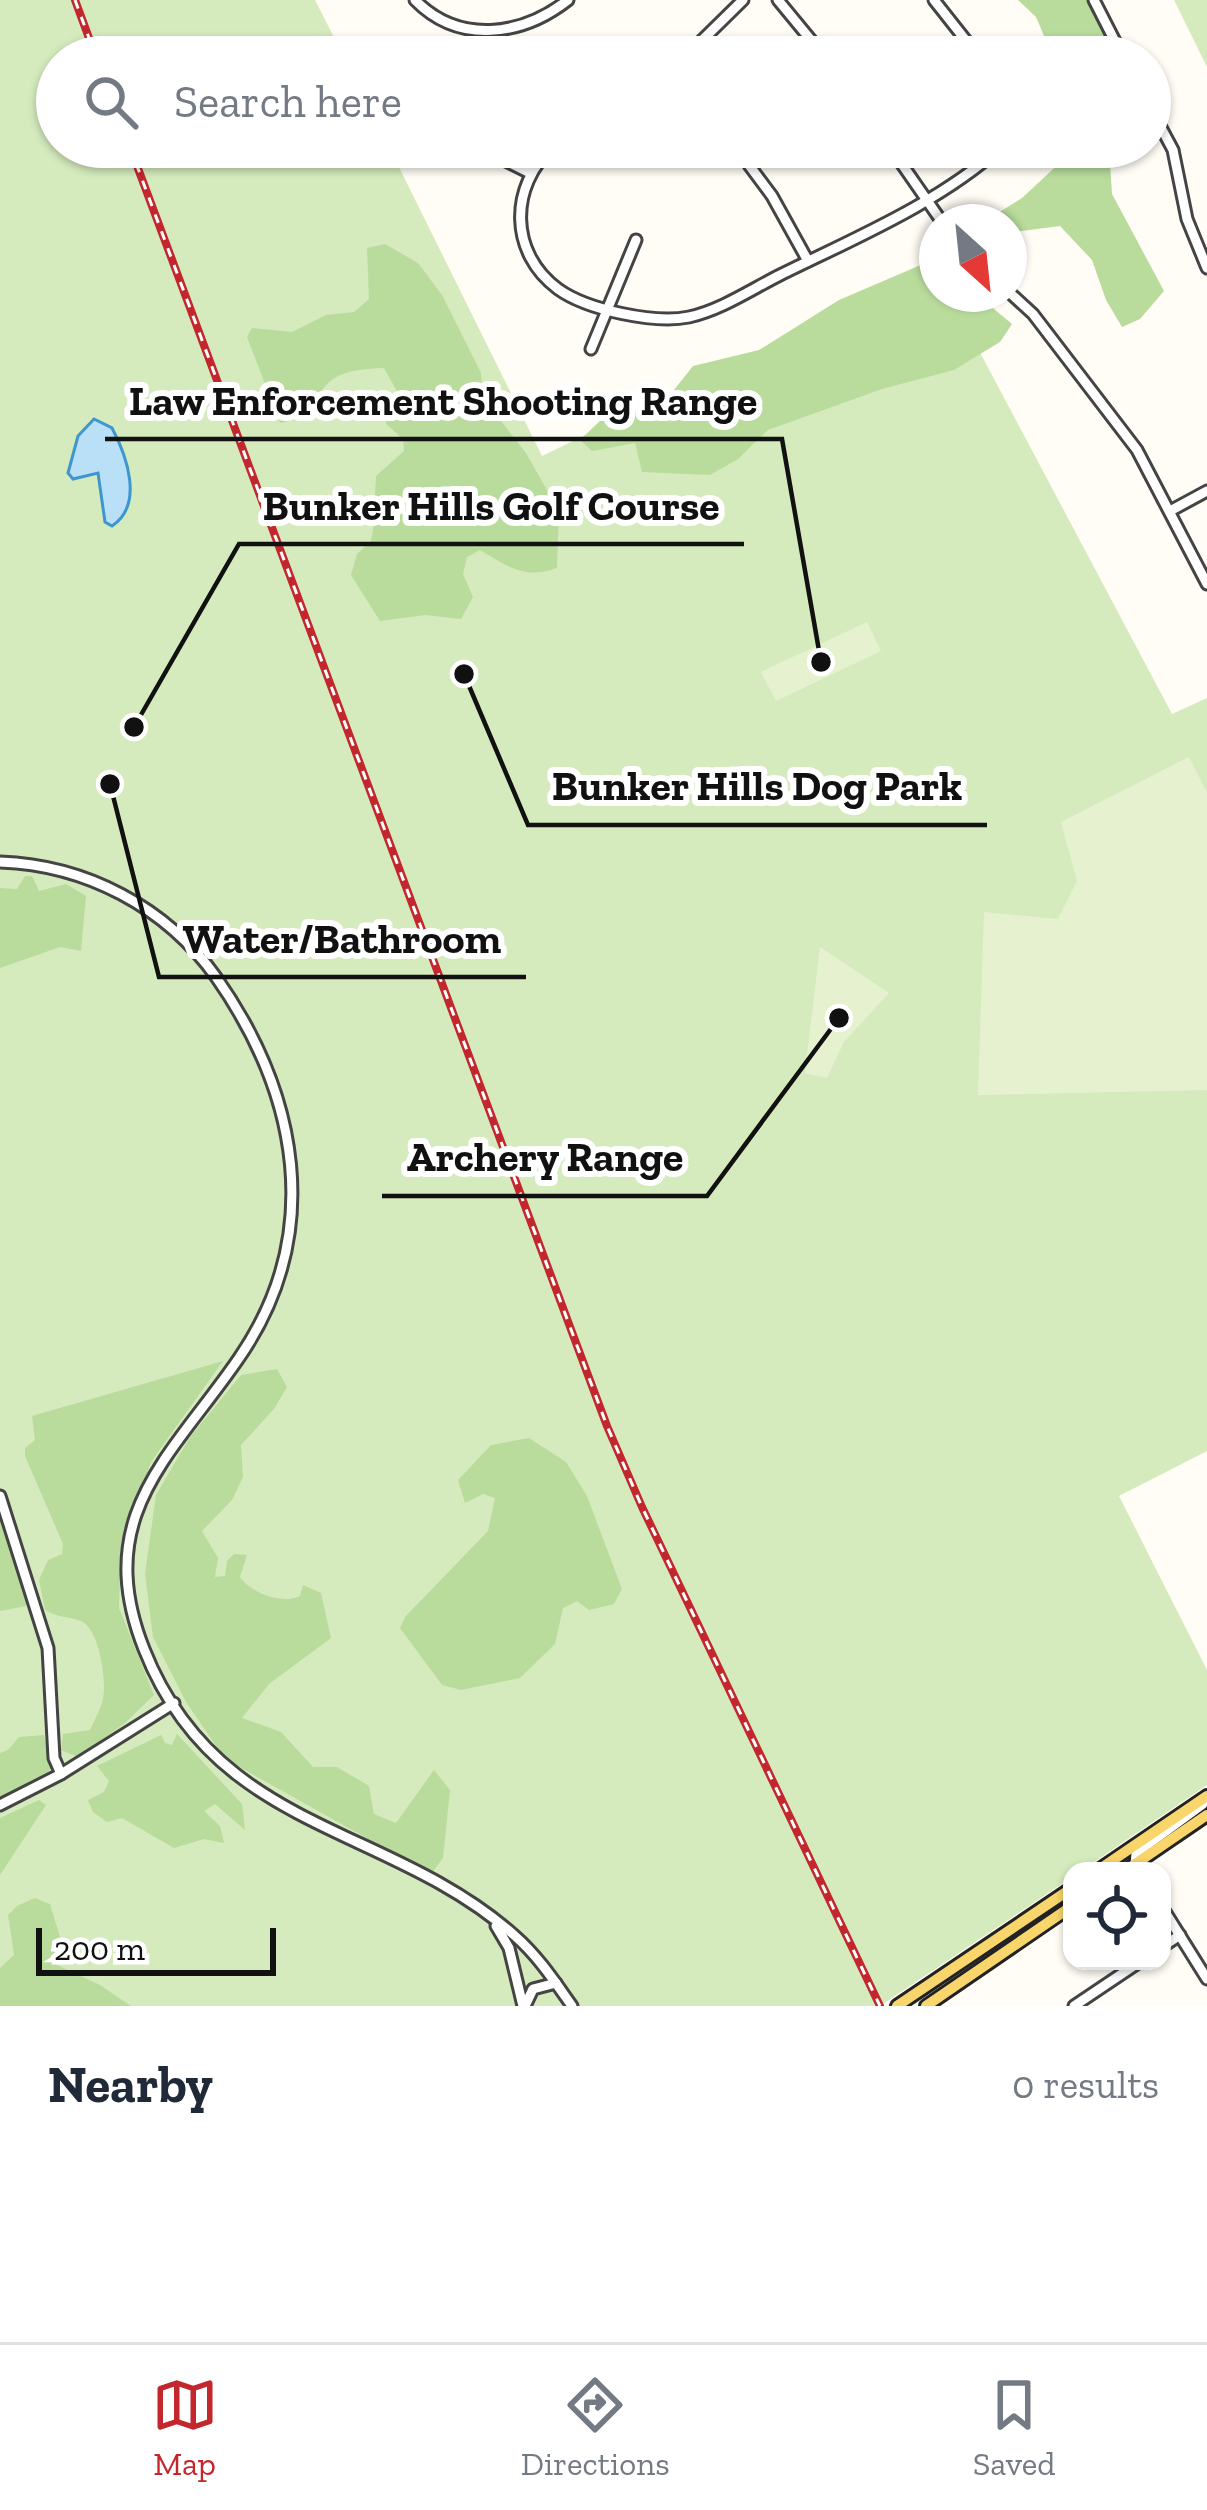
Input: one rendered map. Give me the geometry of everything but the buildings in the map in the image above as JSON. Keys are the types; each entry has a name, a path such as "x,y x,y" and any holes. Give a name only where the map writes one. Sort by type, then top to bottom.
{"main road":[{"path":"1110,1862 1207,1798"},
{"path":"1143,1862 1207,1815"},
{"path":"897,2006 1063,1894"},
{"path":"926,2006 1063,1912"}],"street":[{"path":"415,0 462,29 495,32 518,28 568,0"},
{"path":"706,36 743,0"},
{"path":"778,0 808,36"},
{"path":"934,0 962,36"},
{"path":"1094,0 1112,36"},
{"path":"1171,146 1187,219 1207,268"},
{"path":"519,168 530,173"},
{"path":"534,168 518,215 537,266 564,293 658,321 712,309 926,199 971,168"},
{"path":"751,168 808,261"},
{"path":"905,168 929,204"},
{"path":"591,349 636,240"},
{"path":"1027,308 1123,430 1207,584"},
{"path":"1169,511 1207,491"},
{"path":"0,862 50,868 94,881 175,929 211,970 250,1032 287,1130 292,1207 274,1292 239,1358 162,1458 134,1522 129,1562 131,1608 144,1650 174,1703 217,1761 265,1798 440,1885 494,1922 527,1947 572,2006"},
{"path":"0,1496 48,1648 54,1758 61,1774"},
{"path":"0,1805 61,1774 174,1703"},
{"path":"1134,1862 1136,1853 1207,1798"},
{"path":"1171,1921 1207,1979"},
{"path":"494,1922 509,1948 524,2006"},
{"path":"1171,1941 1180,1935"},
{"path":"1073,2006 1127,1970"},
{"path":"524,2006 533,1989 556,1983"}],"green space":[{"path":"0,0 315,0 333,36 36,36 36,168 399,168 542,456 919,272 919,312 959,312 1172,714 1207,698 1207,1451 1119,1496 1207,1670 1207,1785 1094,1862 1063,1862 1063,1883 880,2006 0,2006"},
{"path":"1018,0 1088,0 1106,36 1044,36 1036,17"},
{"path":"1174,0 1207,0 1207,67"},
{"path":"1054,168 1110,168 1112,194 1164,291 1140,319 1122,327 1092,260 1060,226 1027,230 1027,204 1012,204"},
{"path":"385,244 418,263 442,295 481,373 484,417 501,421 526,453 559,511 557,568 526,572 480,550 467,557 463,574 473,597 461,619 425,615 380,621 351,575 357,554 371,541 374,524 368,506 375,494 376,476 404,451 403,439 386,424 387,406 399,395 384,368 339,376 302,416 280,423 247,337 252,328 292,332 326,315 354,312 369,299 367,248"},
{"path":"919,266 919,312 998,312 1012,324 1000,342 954,370 882,389 768,430 738,459 710,475 642,472 635,443 592,451 580,440 605,416 654,415 693,366 759,350 839,300"},
{"path":"867,622 881,651 776,701 761,672"},
{"path":"1189,757 1207,793 1207,1090 978,1095 984,912 1058,919 1077,881 1061,822"},
{"path":"25,876 32,876 39,891 66,884 86,896 81,951 60,947 0,968 0,888 17,889"},
{"path":"820,947 889,993 844,1042 827,1078 805,1073"},
{"path":"223,1361 151,1462 121,1544 119,1608 154,1695 78,1757 61,1750 63,1734 90,1730 104,1695 103,1671 88,1626 45,1610 39,1580 48,1560 62,1554 63,1544 25,1456 25,1448 35,1440 32,1416"},
{"path":"277,1369 287,1387 241,1445 243,1477 232,1500 202,1531 218,1558 215,1577 225,1576 227,1561 234,1554 247,1555 240,1577 259,1592 293,1598 300,1596 303,1585 321,1593 331,1638 269,1684 242,1718 281,1732 313,1767 337,1767 369,1786 374,1814 396,1823 434,1770 450,1790 443,1858 431,1874 225,1759 186,1702 153,1637 145,1574 156,1495 190,1437 241,1375"},
{"path":"529,1438 566,1462 587,1496 622,1589 614,1604 589,1610 577,1601 563,1608 555,1644 520,1678 461,1690 442,1685 400,1628 405,1617 488,1531 495,1498 483,1494 465,1503 458,1480 491,1445"},
{"path":"0,1515 29,1598 26,1606 0,1611"},
{"path":"177,1734 242,1804 245,1830 215,1804 204,1811 220,1826 224,1843 204,1839 174,1848 122,1818 107,1822 93,1812 88,1800 104,1792 109,1781 97,1766 161,1735 172,1745"},
{"path":"44,1735 52,1767 44,1779 0,1801 0,1753 19,1737"},
{"path":"39,1800 46,1805 0,1875 0,1818"},
{"path":"35,1898 50,1904 60,1937 51,1962 131,2006 0,2006 0,1968 14,1955 8,1915"}],"water":[{"path":"94,419 112,428 130,480 128,506 112,526 105,522 98,473 73,479 68,473 78,436"}],"railway":[{"path":"75,0 88,36"},
{"path":"138,168 607,1426 880,2006"}],"place":[{"name":"Law Enforcement Shooting Range","path":"821,662"},
{"name":"Bunker Hills Dog Park","path":"464,674"},
{"name":"Bunker Hills Golf Course","path":"134,727"},
{"name":"Water/Bathroom","path":"110,784"},
{"name":"Archery Range","path":"839,1018"}]}
